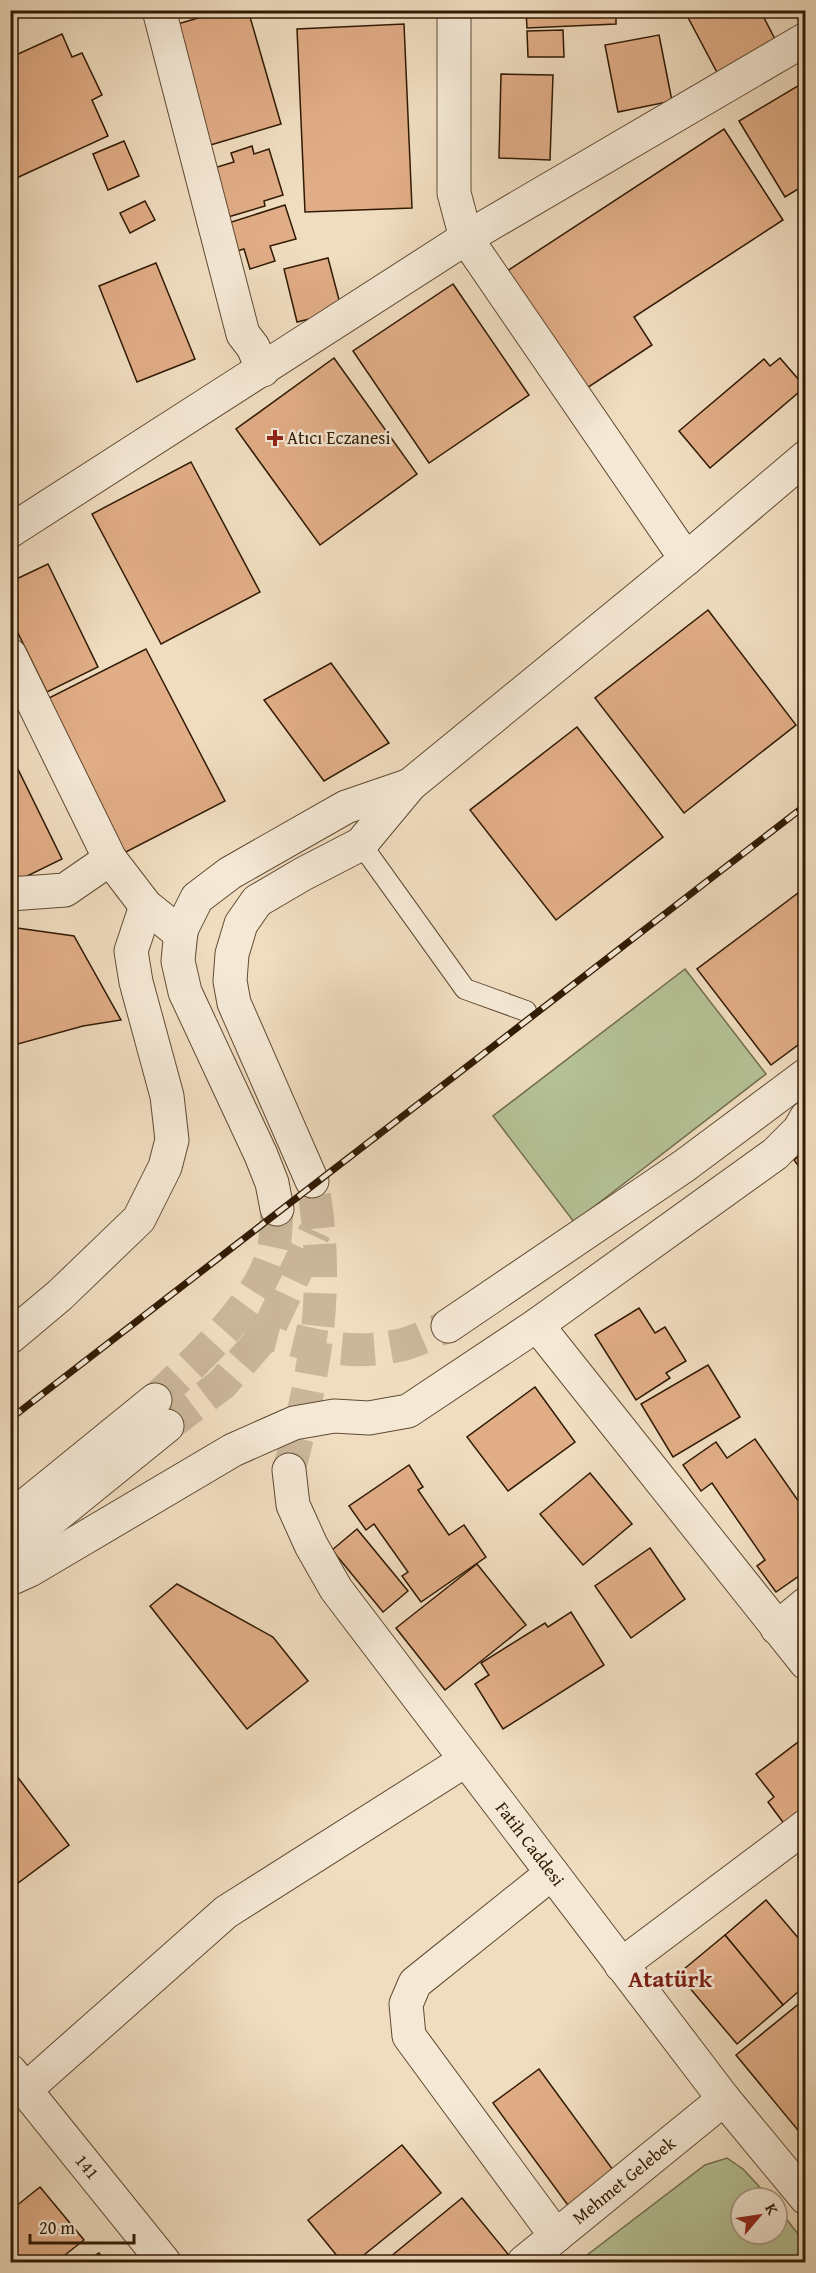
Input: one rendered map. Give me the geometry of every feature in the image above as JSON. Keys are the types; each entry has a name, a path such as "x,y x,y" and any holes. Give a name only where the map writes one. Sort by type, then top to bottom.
{"street":[{"path":"159,10 243,334 253,347 263,370"},
{"path":"454,10 454,193 466,238 686,559"},
{"path":"10,531 466,238 806,39"},
{"path":"312,1181 234,1003 230,981 232,954 241,924 257,901 361,844 410,785 686,559 806,457"},
{"path":"10,655 110,859 146,906 182,934"},
{"path":"276,1209 272,1183 261,1155 185,992 178,961 181,930 197,898 230,873 346,807 410,785"},
{"path":"10,894 65,890 110,859"},
{"path":"10,1337 60,1295 139,1219 165,1167 172,1140 167,1096 136,982 130,951 146,906"},
{"path":"448,1326 684,1167 806,1075"},
{"path":"10,1579 30,1570 233,1450 294,1423 334,1416 369,1418 408,1410 537,1325 775,1154 799,1130 806,1118"},
{"path":"537,1325 806,1663"},
{"path":"10,1518 161,1413 10,1553"},
{"name":"Fatih Caddesi","path":"289,1470 293,1505 310,1545 336,1589 724,2099 806,2198"},
{"path":"777,1628 806,1604"},
{"path":"18,2081 226,1912 466,1760"},
{"path":"621,1965 806,1826"},
{"path":"552,1873 415,1983 406,2004 409,2036 556,2236"},
{"name":"141","path":"18,2081 164,2262"},
{"name":"Mehmet Gelebek","path":"524,2262 724,2099"}],"lane":[{"path":"361,844 465,989 525,1011"}],"green space":[{"path":"685,969 766,1074 574,1222 493,1116"},
{"path":"727,2158 743,2169 759,2186 729,2186 729,2246 789,2246 789,2222 805,2243 805,2262 578,2262 705,2165"}],"building":[{"path":"225,10 248,10 281,124 207,146 171,26"},
{"path":"526,10 616,10 616,24 527,28"},
{"path":"684,10 760,10 779,47 720,78"},
{"path":"404,24 412,208 305,212 297,29"},
{"path":"563,30 564,57 528,57 527,31"},
{"path":"62,34 72,57 82,53 102,95 92,100 108,136 10,181 10,47 12,46 16,55"},
{"path":"659,35 672,101 618,112 605,45"},
{"path":"501,74 553,75 550,160 499,158"},
{"path":"806,81 806,190 803,186 785,197 739,121"},
{"path":"724,129 783,220 634,317 652,345 584,390 507,271"},
{"path":"124,141 139,176 108,190 93,154"},
{"path":"252,146 254,154 269,149 283,195 264,201 265,206 228,217 214,168 234,162 231,153"},
{"path":"145,201 155,220 130,233 120,213"},
{"path":"285,205 296,239 270,246 275,261 250,269 244,249 227,254 219,226"},
{"path":"328,258 342,311 297,322 284,269"},
{"path":"156,263 195,359 137,382 99,286"},
{"path":"453,284 529,395 429,463 353,351"},
{"path":"334,358 417,474 320,545 236,429"},
{"path":"780,358 805,387 710,468 679,431 764,359 770,366"},
{"path":"191,462 260,592 161,644 92,514"},
{"path":"48,564 98,667 47,692 10,617 10,582"},
{"path":"708,610 796,725 684,813 595,698"},
{"path":"146,649 225,801 122,854 43,701"},
{"path":"331,663 389,743 324,781 264,700"},
{"path":"577,727 663,837 556,920 470,810"},
{"path":"10,753 62,859 17,881 10,882"},
{"path":"806,887 806,1039 771,1065 697,969"},
{"path":"10,927 74,936 121,1020 83,1026 18,1044 10,1034"},
{"path":"806,1151 806,1176 794,1160"},
{"path":"639,1308 655,1333 665,1327 686,1361 666,1373 670,1378 636,1400 595,1335"},
{"path":"708,1365 740,1417 673,1457 641,1404"},
{"path":"535,1387 575,1442 508,1491 467,1437"},
{"path":"755,1439 806,1512 806,1540 800,1544 806,1551 806,1571 776,1592 757,1566 765,1560 712,1483 701,1491 683,1465 716,1442 727,1458"},
{"path":"409,1465 423,1487 418,1490 449,1535 464,1525 486,1557 421,1602 402,1576 408,1572 374,1524 366,1530 349,1506"},
{"path":"590,1473 632,1524 583,1565 540,1514"},
{"path":"357,1529 408,1591 383,1612 332,1550"},
{"path":"650,1548 685,1599 631,1638 595,1586"},
{"path":"477,1564 526,1625 445,1690 396,1628"},
{"path":"177,1584 273,1637 308,1681 247,1729 150,1606"},
{"path":"571,1612 604,1665 503,1729 475,1684 489,1675 481,1663 545,1623 548,1627"},
{"path":"806,1736 806,1823 791,1833 768,1802 774,1797 756,1774"},
{"path":"10,1767 69,1845 10,1889"},
{"path":"766,1900 806,1947 806,1985 783,2005 725,1935"},
{"path":"725,1935 783,2005 737,2044 678,1974"},
{"path":"806,1998 806,2140 736,2055"},
{"path":"539,2069 616,2174 570,2208 493,2103"},
{"path":"402,2145 441,2193 355,2262 342,2262 308,2220"},
{"path":"40,2187 84,2240 56,2262 10,2262 10,2211"},
{"path":"462,2198 508,2254 497,2262 384,2262"},
{"path":"99,2253 106,2262 84,2262"}],"tunnel":[{"path":"289,1470 307,1397 318,1327 320,1256 318,1219 312,1181"},
{"path":"155,1400 225,1330 256,1289 267,1268 274,1247 277,1209"},
{"path":"167,1426 222,1384 267,1333 315,1231"},
{"path":"246,1328 320,1346 357,1350 403,1345 448,1326"}],"railway":[{"path":"10,1419 806,805"}],"place":[{"name":"Atıcı Eczanesi","path":"275,438"}],"district":[{"name":"Atatürk","path":"670,1979"}]}
